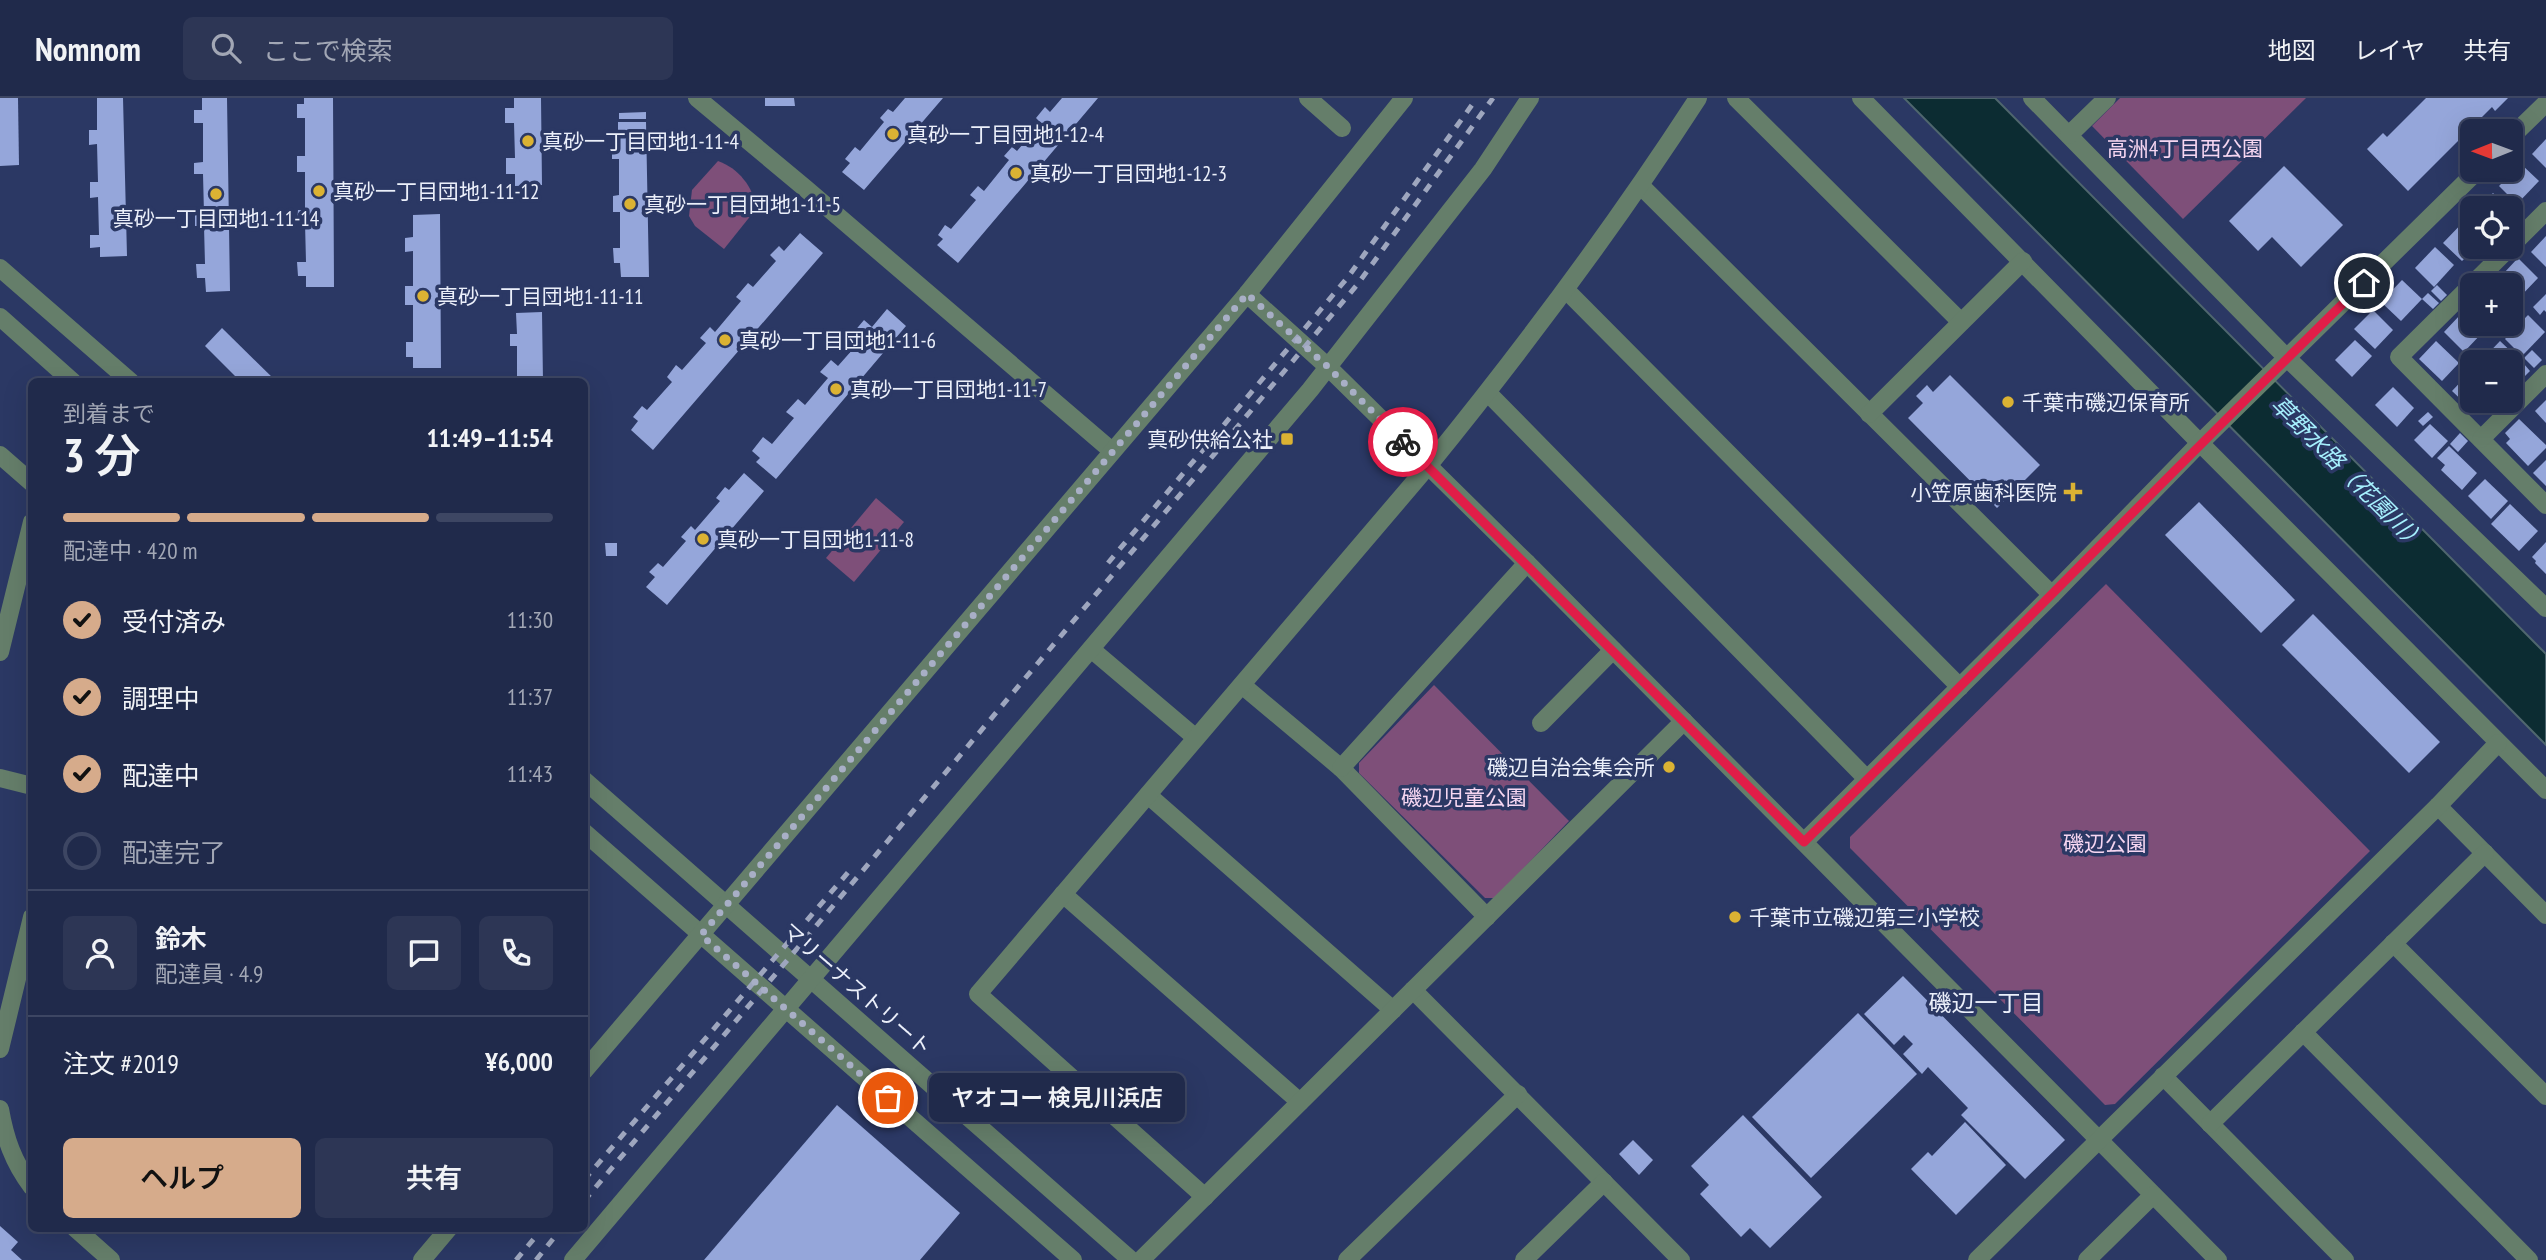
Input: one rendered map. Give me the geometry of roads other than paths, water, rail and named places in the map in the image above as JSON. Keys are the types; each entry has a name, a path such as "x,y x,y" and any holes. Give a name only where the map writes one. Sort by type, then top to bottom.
{"street":[{"path":"697,98 1112,451"},
{"path":"1308,98 1342,128"},
{"path":"588,1066 1247,294 1404,98"},
{"path":"573,1260 1328,367 1483,169 1531,98"},
{"path":"1205,1197 978,994 1488,393 1641,186 1698,98"},
{"path":"1736,98 1961,322"},
{"path":"1861,98 2546,790"},
{"path":"2032,98 2287,358 2546,608"},
{"path":"2069,135 2107,98"},
{"path":"2524,124 2546,103"},
{"path":"1804,842 2200,443 2466,182"},
{"path":"1641,186 2052,595"},
{"path":"2523,234 2546,211"},
{"path":"2498,259 2399,357 2546,505"},
{"path":"1869,414 2023,261"},
{"path":"0,268 126,378"},
{"path":"1566,290 1960,687"},
{"path":"1247,294 1328,367 1527,563 2218,1260"},
{"path":"0,317 69,378"},
{"path":"2481,439 2546,373"},
{"path":"1488,393 1867,779"},
{"path":"0,456 28,480"},
{"path":"0,652 28,538"},
{"path":"1341,768 1527,563"},
{"path":"1091,649 1196,738"},
{"path":"1541,723 1613,650"},
{"path":"1242,685 1341,768 1487,916"},
{"path":"1141,1260 1684,721"},
{"path":"1976,1260 2438,806 2498,743"},
{"path":"0,778 28,785"},
{"name":"マリーナストリート","path":"588,783 1131,1260"},
{"path":"1148,795 1393,1010"},
{"path":"2438,806 2546,915"},
{"path":"588,836 1073,1260"},
{"path":"2210,1124 2485,853"},
{"path":"1063,894 1300,1102"},
{"path":"0,1049 28,934"},
{"path":"2393,943 2546,1096"},
{"path":"1413,990 1681,1260"},
{"path":"2303,1032 2529,1260"},
{"path":"2163,1076 2345,1260"},
{"path":"1347,1260 1518,1094"},
{"path":"0,1109 7,1144 28,1182"},
{"path":"1524,1260 1604,1182"},
{"path":"2087,1260 2153,1195"},
{"path":"80,1232 111,1260"},
{"path":"422,1260 446,1232"}],"water":[{"name":"草野水路（花園川）","path":"1904,98 1995,98 2546,654 2546,745"}],"railway":[{"path":"1108,563 1348,277 1477,98"},
{"path":"588,1196 1357,285 1493,98"},
{"path":"588,1175 851,869"},
{"path":"516,1260 540,1232"},
{"path":"536,1260 559,1232"}],"place":[{"name":"真砂一丁目団地1-12-4","path":"893,134"},
{"name":"真砂一丁目団地1-11-4","path":"528,141"},
{"name":"真砂一丁目団地1-12-3","path":"1016,173"},
{"name":"真砂一丁目団地1-11-12","path":"319,191"},
{"name":"真砂一丁目団地1-11-14","path":"216,194"},
{"name":"真砂一丁目団地1-11-5","path":"630,204"},
{"name":"真砂一丁目団地1-11-11","path":"423,296"},
{"name":"真砂一丁目団地1-11-6","path":"725,340"},
{"name":"真砂一丁目団地1-11-7","path":"836,389"},
{"name":"千葉市磯辺保育所","path":"2008,402"},
{"name":"真砂供給公社","path":"1287,439"},
{"name":"小笠原歯科医院","path":"2073,492"},
{"name":"真砂一丁目団地1-11-8","path":"703,539"},
{"name":"磯辺自治会集会所","path":"1669,767"},
{"name":"千葉市立磯辺第三小学校","path":"1735,917"},
{"name":"ヤオコー 検見川浜店","path":"888,1098"}],"district":[{"name":"磯辺一丁目","path":"1986,1002"}],"park label":[{"name":"高洲4丁目西公園","path":"2185,148"},
{"name":"磯辺児童公園","path":"1464,797"},
{"name":"磯辺公園","path":"2105,843"}]}
